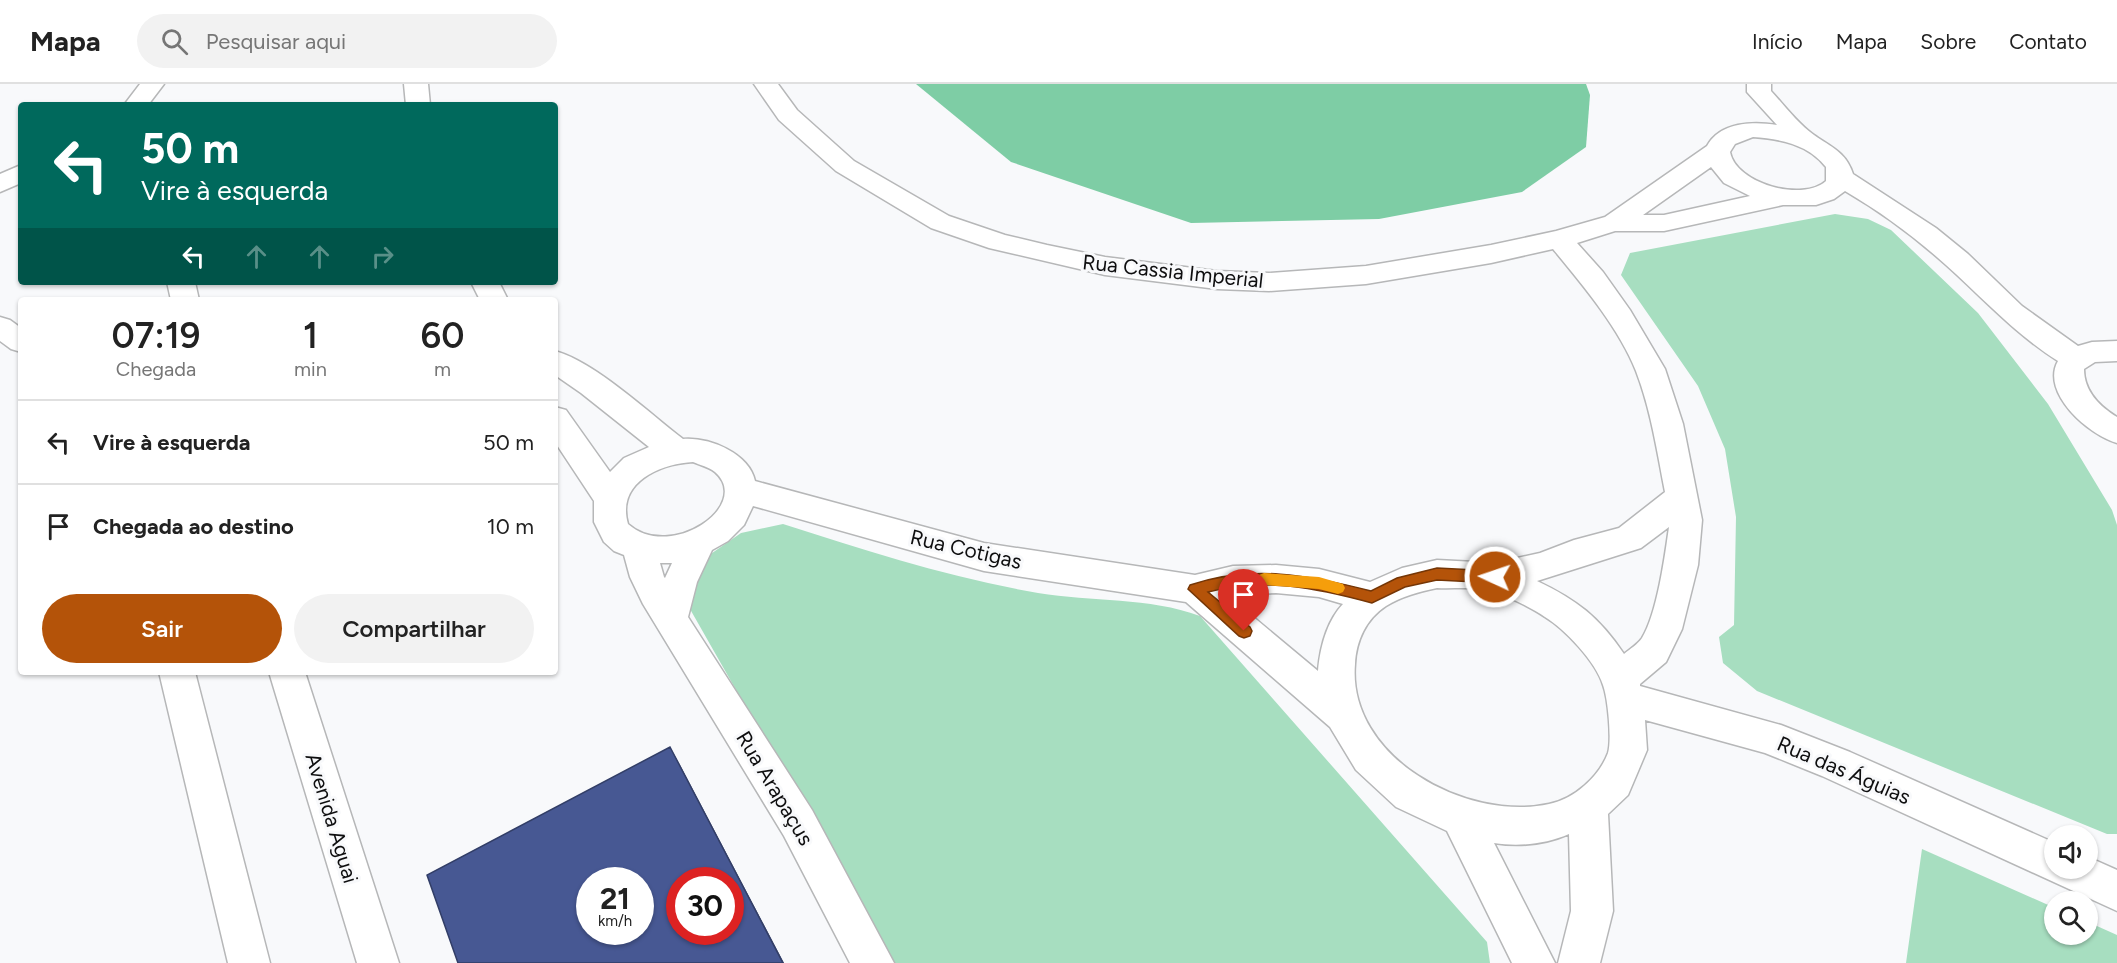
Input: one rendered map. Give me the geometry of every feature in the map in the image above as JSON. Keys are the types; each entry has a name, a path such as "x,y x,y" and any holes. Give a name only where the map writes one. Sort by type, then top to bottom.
{"street":[{"path":"138,102 152,84"},
{"path":"416,84 418,102"},
{"name":"Rua Cassia Imperial","path":"766,84 788,115 845,166 940,222 998,242 1105,266 1217,280 1269,282 1366,274 1491,254 1614,223 1717,151 1725,137 1737,132"},
{"path":"1614,223 1664,223 1782,197 1816,197 1828,193 1837,186 1841,178 1839,168 1832,158 1806,140 1759,88 1746,108 1737,132 1771,130 1806,140"},
{"path":"1717,151 1722,165 1731,175 1763,192 1782,197"},
{"path":"0,184 18,175"},
{"path":"1841,178 1901,214 1955,258 1994,296 2050,343 2076,358"},
{"path":"1559,238 1599,288 1637,344 1650,369 1668,424 1686,520 1681,565 1664,630 1653,651 1622,688"},
{"path":"0,327 18,340"},
{"path":"2116,434 2087,411 2071,391 2067,378 2069,367 2076,358 2089,352 2117,351"},
{"path":"558,363 592,385 676,451"},
{"path":"558,422 610,498"},
{"path":"696,450 714,455 728,463 738,475 741,490 739,505 730,520 716,533 698,544 678,550 657,551 638,547 623,539 613,527 608,513 610,498 620,481 635,466 654,456 676,451 696,450"},
{"name":"Rua Cotigas","path":"741,490 984,557 1195,589"},
{"path":"1343,716 1335,681 1338,649 1350,620 1372,597 1402,582 1437,574 1495,577 1544,566 1574,554 1629,539 1649,525 1680,497"},
{"path":"671,617 680,582 698,544"},
{"name":"Rua Arapaçus","path":"638,547 647,577 798,823 873,963"},
{"path":"1195,589 1343,716 1369,758 1410,794 1461,818 1507,826 1550,823 1588,807 1614,782 1628,750 1622,688 1594,639 1558,607 1495,577"},
{"path":"1195,589 1233,580 1276,579 1319,583 1372,597"},
{"path":"178,675 249,963"},
{"name":"Avenida Aguai","path":"288,675 378,963"},
{"name":"Rua das Águias","path":"1622,688 1767,737 1836,764 2044,858"},
{"path":"1579,963 1592,911 1588,807"},
{"path":"1461,818 1534,963"},
{"path":"2091,879 2117,891"}],"green space":[{"path":"916,84 1586,84 1590,95 1586,147 1522,192 1379,219 1191,223 1011,162"},
{"path":"1835,214 1868,219 1891,230 1978,313 2048,404 2112,510 2117,525 2117,834 2107,834 2098,830 2098,825 2085,825 1757,691 1723,663 1719,637 1734,625 1736,517 1725,449 1698,386 1621,275 1630,253"},
{"path":"783,524 973,580 1058,596 1161,606 1200,616 1487,942 1490,963 891,963 686,602 702,560 741,533"},
{"path":"1922,849 2044,903 2044,945 2098,945 2098,926 2117,935 2117,963 1906,963"}],"building":[{"path":"670,747 733,867 666,867 666,945 744,945 744,888 783,963 458,963 427,875"}],"slow traffic":[{"path":"1264,579 1319,583 1338,588"}],"route":[{"path":"1244,631 1195,589 1233,580 1276,579 1319,583 1372,597 1402,582 1437,574 1495,577"}]}
